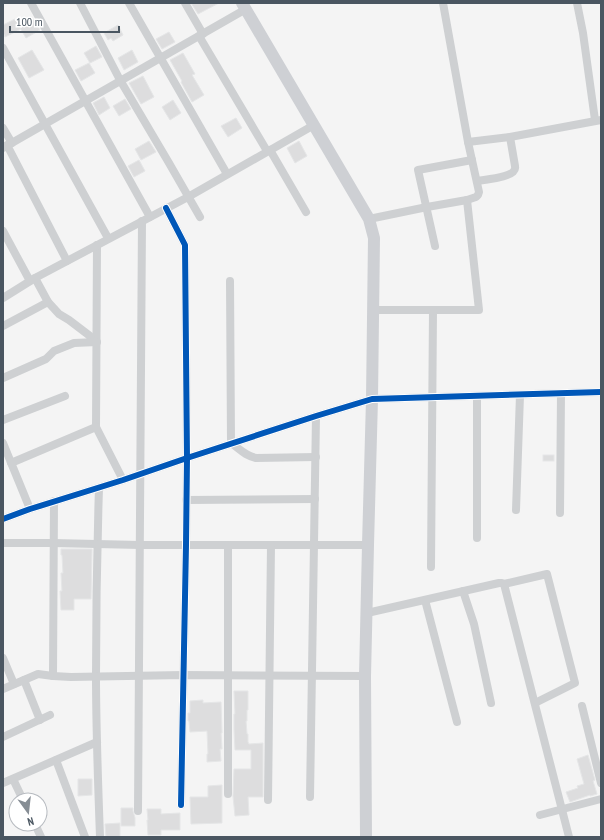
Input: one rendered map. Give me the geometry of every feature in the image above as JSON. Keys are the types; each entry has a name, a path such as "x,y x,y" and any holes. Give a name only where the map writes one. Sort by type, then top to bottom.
{"main road":[{"path":"244,6 369,219 374,238 374,310 365,676 366,837"}],"street":[{"path":"31,3 150,217"},
{"path":"80,3 120,80 170,163 200,217"},
{"path":"129,3 227,174"},
{"path":"185,3 201,35 306,212"},
{"path":"369,219 467,200 478,195 480,192 468,142 443,3"},
{"path":"468,142 510,137 598,120 577,3"},
{"path":"7,145 201,35 244,6"},
{"path":"3,48 108,238"},
{"path":"3,298 33,279 188,197 314,125"},
{"path":"3,128 7,145 67,261"},
{"path":"477,181 509,175 514,171 515,166 510,137"},
{"path":"435,246 418,170 472,160"},
{"path":"374,310 479,310 467,200"},
{"path":"166,208 186,245 187,458 181,805"},
{"path":"138,811 142,221"},
{"path":"3,231 48,302 59,314 90,336 94,342"},
{"path":"97,245 94,342 96,427 123,480"},
{"path":"230,281 231,444"},
{"path":"3,326 48,302"},
{"path":"431,567 433,310"},
{"path":"3,378 46,359 54,351 74,343 94,342"},
{"path":"3,519 54,501 99,488 187,458 372,399 601,392"},
{"path":"560,513 561,393"},
{"path":"516,510 520,395"},
{"path":"3,420 65,396"},
{"path":"477,396 477,538"},
{"path":"310,797 316,416"},
{"path":"11,463 96,427"},
{"path":"3,443 30,509"},
{"path":"231,444 240,449 247,456 256,458 316,457"},
{"path":"99,488 96,676 100,837"},
{"path":"186,500 315,499"},
{"path":"53,676 54,501"},
{"path":"3,543 140,545 368,545"},
{"path":"228,545 228,794"},
{"path":"268,800 271,545"},
{"path":"367,613 499,583 504,584 547,574 575,683 535,703"},
{"path":"504,584 569,837"},
{"path":"463,591 474,624 491,703"},
{"path":"424,600 457,722"},
{"path":"3,658 14,684"},
{"path":"3,689 38,674 53,676 365,676"},
{"path":"24,680 40,720"},
{"path":"582,706 601,783"},
{"path":"3,737 50,715"},
{"path":"3,783 97,742"},
{"path":"56,760 85,837"},
{"path":"13,779 19,792"},
{"path":"540,815 601,799"}],"building":[{"path":"191,3 219,3 198,14"},
{"path":"15,19 21,29 5,37 3,25"},
{"path":"34,20 40,30 26,38 20,28"},
{"path":"118,25 123,35 113,41 111,38 108,40 104,33"},
{"path":"169,32 175,42 162,49 156,39"},
{"path":"96,46 102,57 90,63 84,53"},
{"path":"32,50 44,70 29,78 18,58"},
{"path":"132,50 138,62 124,70 118,58"},
{"path":"183,53 195,74 192,75 204,95 192,102 170,60"},
{"path":"89,63 95,73 81,81 75,70"},
{"path":"143,76 154,97 141,104 129,83"},
{"path":"104,97 110,108 99,115 93,103"},
{"path":"125,99 131,109 119,116 113,106"},
{"path":"173,100 181,113 170,120 162,107"},
{"path":"236,118 242,128 228,137 221,126"},
{"path":"149,141 156,152 141,160 135,149"},
{"path":"299,141 307,156 295,163 287,148"},
{"path":"139,160 145,171 134,177 128,166"},
{"path":"543,455 554,455 554,461 543,461"},
{"path":"61,549 92,549 91,599 74,599 74,610 61,610 60,591 62,591 61,573 63,573"},
{"path":"234,691 248,691 248,710 246,721 249,744 263,743 263,797 248,797 249,815 235,816 233,796 234,769 251,769 251,750 235,750"},
{"path":"203,700 203,703 221,702 221,761 207,762 207,731 190,732 188,713 190,713 190,701"},
{"path":"588,755 597,794 570,802 566,792 578,788 577,786 584,784 577,759"},
{"path":"78,779 92,779 92,795 78,796"},
{"path":"222,785 222,823 191,824 190,797 208,797 208,786"},
{"path":"121,808 133,808 135,826 121,826"},
{"path":"147,809 161,809 161,814 180,813 180,830 161,830 161,835 148,835"},
{"path":"120,823 120,837 106,837 105,824"}],"cycle path":[{"path":"166,208 185,245 187,458 181,805"},
{"path":"3,519 372,399 601,392"}]}
